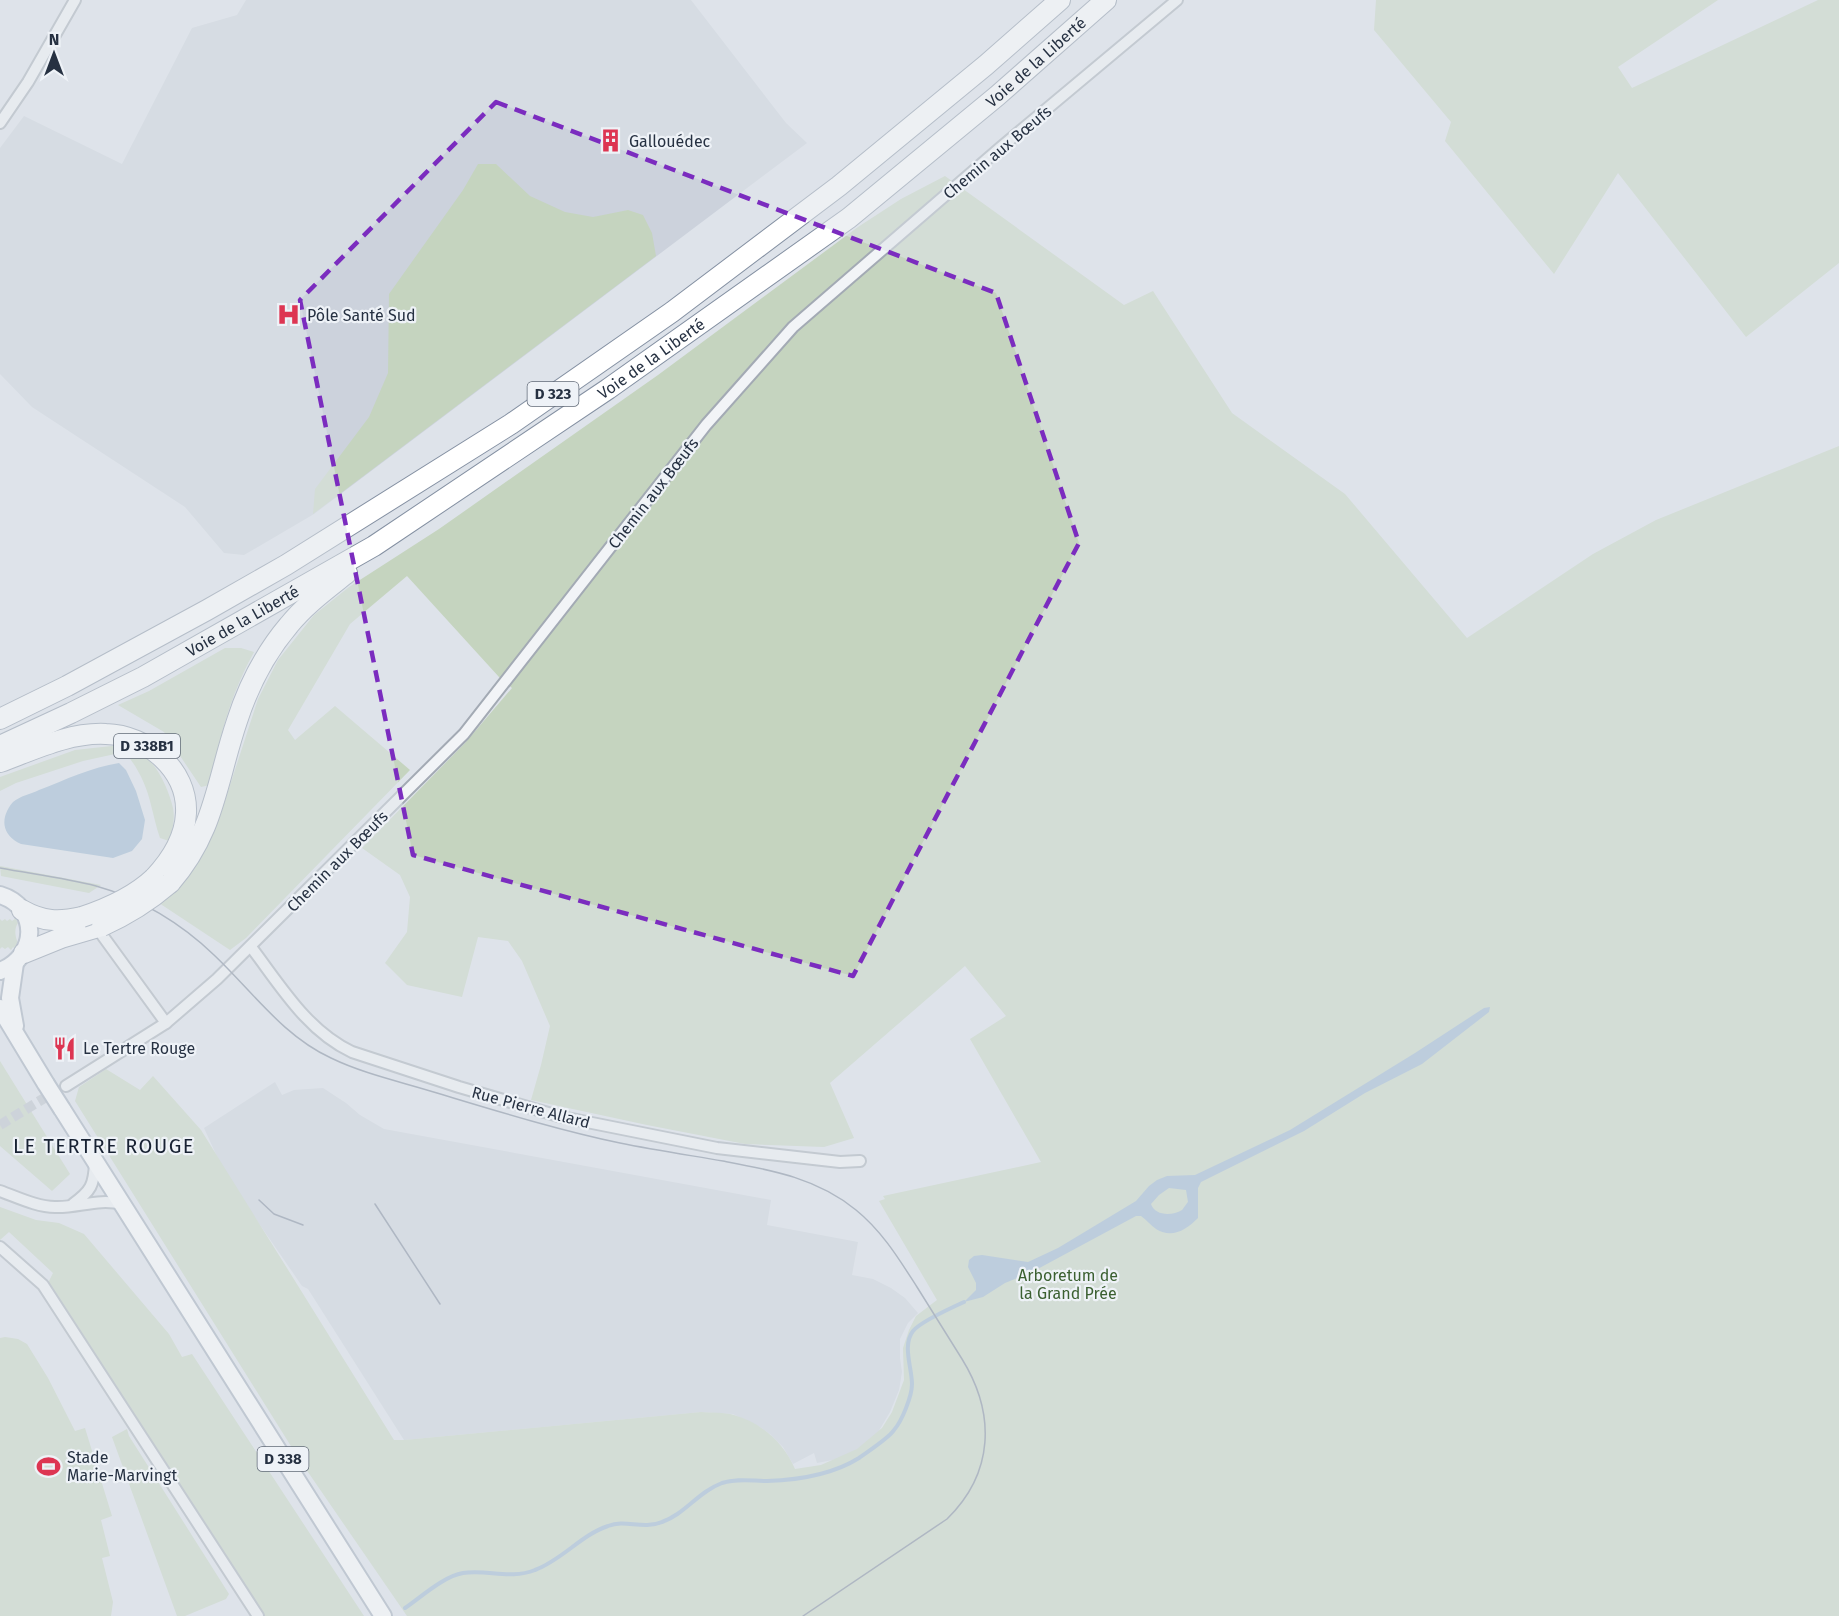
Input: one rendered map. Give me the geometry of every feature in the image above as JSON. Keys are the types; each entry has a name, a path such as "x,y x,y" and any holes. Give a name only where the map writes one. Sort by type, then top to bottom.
{"highway":[{"name":"Voie de la Liberté","path":"0,719 67,686 207,610 295,559 511,424 672,312 839,186 986,65 1060,0"},
{"name":"Voie de la Liberté","path":"0,746 143,677 374,546 609,389 849,218 997,96 1106,0"},
{"path":"13,962 94,924 132,911 156,895 162,881 192,856 208,823 236,722 265,660 290,623 319,595 356,565 374,546"},
{"name":"D 338B1","path":"0,762 83,735 123,735 140,742 158,754 166,761 178,780 185,801 186,813 184,826 162,881"},
{"path":"22,910 35,918 94,924"}],"main road":[{"path":"0,895 10,899 22,910 28,920 30,932 28,943 13,962"},
{"name":"D 338","path":"13,962 10,998 17,1035"},
{"name":"D 338","path":"0,1008 95,1163 383,1616"}],"street":[{"path":"0,123 28,82 75,0"},
{"name":"Chemin aux Bœufs","path":"66,1086 166,1023 217,979 464,734 706,425 794,327 1000,148 1177,0"},
{"path":"94,924 166,1023"},
{"name":"Rue Pierre Allard","path":"251,947 321,1034 352,1052 562,1117 717,1148 840,1162 860,1161"},
{"path":"70,1205 85,1195 92,1185 95,1163"},
{"path":"0,1191 57,1208 95,1202 122,1204"},
{"path":"0,1247 43,1285 258,1616"}],"highlighted area":[{"path":"496,102 996,293 1079,543 853,976 413,855 300,300"}],"shaded area":[{"name":"Pôle Santé Sud","path":"246,0 691,0 786,123 807,143 314,514 244,555 224,553 185,507 32,407 0,374 0,148 24,116 122,164 192,28 237,15"},
{"path":"275,1082 282,1095 294,1090 323,1088 384,1129 771,1200 767,1225 858,1242 852,1275 873,1279 891,1288 905,1298 918,1313 908,1323 900,1339 902,1372 899,1390 890,1412 874,1439 843,1458 817,1463 814,1453 793,1464 783,1447 770,1434 733,1414 701,1412 404,1440 308,1289 302,1286 225,1174 204,1128"}],"green space":[{"path":"1376,0 1718,0 1618,67 1632,88 1818,0 1839,0 1839,263 1746,337 1618,173 1554,274 1445,141 1451,122 1374,30"},
{"path":"478,164 496,164 530,196 565,212 593,217 628,210 643,215 652,233 656,256 313,514 315,489 369,417 388,373 389,294 463,190"},
{"name":"Arboretum de la Grand Prée","path":"945,176 1124,305 1153,291 1232,413 1345,494 1467,638 1593,554 1656,520 1839,446 1839,1616 407,1616 299,1459 75,1101 79,1087 106,1069 140,1090 153,1076 201,1130 394,1440 701,1412 722,1413 754,1423 771,1435 785,1451 795,1469 821,1465 857,1449 882,1428 892,1412 904,1380 903,1348 909,1330 916,1316 937,1300 879,1201 885,1199 883,1196 1041,1162 970,1039 1006,1016 965,966 830,1083 854,1138 824,1147 745,1144 531,1100 550,1026 522,961 508,941 478,937 462,997 407,985 385,963 407,932 410,897 400,875 362,848 465,743 512,688 499,677 407,576 350,624 288,730 295,740 335,706 410,770 246,938 230,950 159,903 187,878 200,858 220,816 258,699 278,660 314,615 349,587 439,529 658,375 858,227 901,199"},
{"path":"225,648 241,648 254,652 238,684 227,717 210,785 201,787 164,732 118,705 149,691"},
{"path":"121,745 133,747 149,759 164,783 174,812 169,841 160,838 145,785 128,756 115,754 83,761 16,783 0,791 0,777 75,750"},
{"path":"0,866 101,885 89,893 1,876"},
{"path":"14,915 18,923 15,933 18,943 15,949 2,947 0,949 0,919 12,921 15,919"},
{"path":"0,1061 70,1174 52,1191 0,1146"},
{"path":"0,1207 36,1220 59,1223 84,1234 169,1334 182,1357 192,1354 364,1616 262,1616 48,1283 53,1273 9,1232 0,1240"},
{"name":"Stade Marie-Marvingt","path":"0,1338 18,1339 27,1344 48,1378 75,1431 85,1428 112,1516 101,1520 110,1556 102,1558 113,1602 111,1616 0,1616"},
{"path":"127,1429 129,1436 229,1594 226,1599 185,1616 177,1616 112,1437"}],"water":[{"path":"119,763 126,770 136,791 145,820 142,839 132,851 113,858 21,844 9,836 5,825 6,814 16,800 79,774"},
{"path":"1490,1007 1489,1012 1422,1064 1365,1093 1304,1131 1201,1182 1198,1188 1198,1218 1184,1229 1173,1233 1162,1232 1141,1216 1136,1216 1032,1272 1005,1283 983,1297 964,1302 976,1290 976,1283 968,1267 969,1260 974,1256 982,1255 1028,1262 1058,1248 1136,1201 1157,1180 1167,1176 1195,1175 1290,1130 1484,1008","holes":["1169,1188 1186,1190 1188,1202 1178,1212 1160,1213 1151,1204"]}],"waterway":[{"path":"405,1608 441,1582 456,1575 472,1572 526,1573 545,1566 589,1535 608,1526 615,1524 648,1525 662,1522 678,1514 713,1487 728,1481 803,1478 849,1464 888,1437 903,1415 912,1389 908,1343 913,1331 929,1319 964,1302"}],"tunnel":[{"path":"0,1125 56,1091"}],"tram line":[{"path":"0,868 96,886 128,897 160,913 202,944 298,1038 344,1064 574,1132 633,1146 759,1168 793,1177 826,1190 865,1218 897,1256 962,1359 981,1401 985,1422 985,1442 974,1482 963,1501 947,1519 803,1616"},
{"path":"259,1200 274,1214 303,1225"},
{"path":"375,1204 440,1304"}],"place":[{"name":"Gallouédec","path":"611,141"},
{"name":"Pôle Santé Sud","path":"289,315"},
{"name":"Le Tertre Rouge","path":"65,1048"},
{"name":"Stade Marie-Marvingt","path":"49,1466"}],"district":[{"name":"LE TERTRE ROUGE","path":"104,1146"}]}
